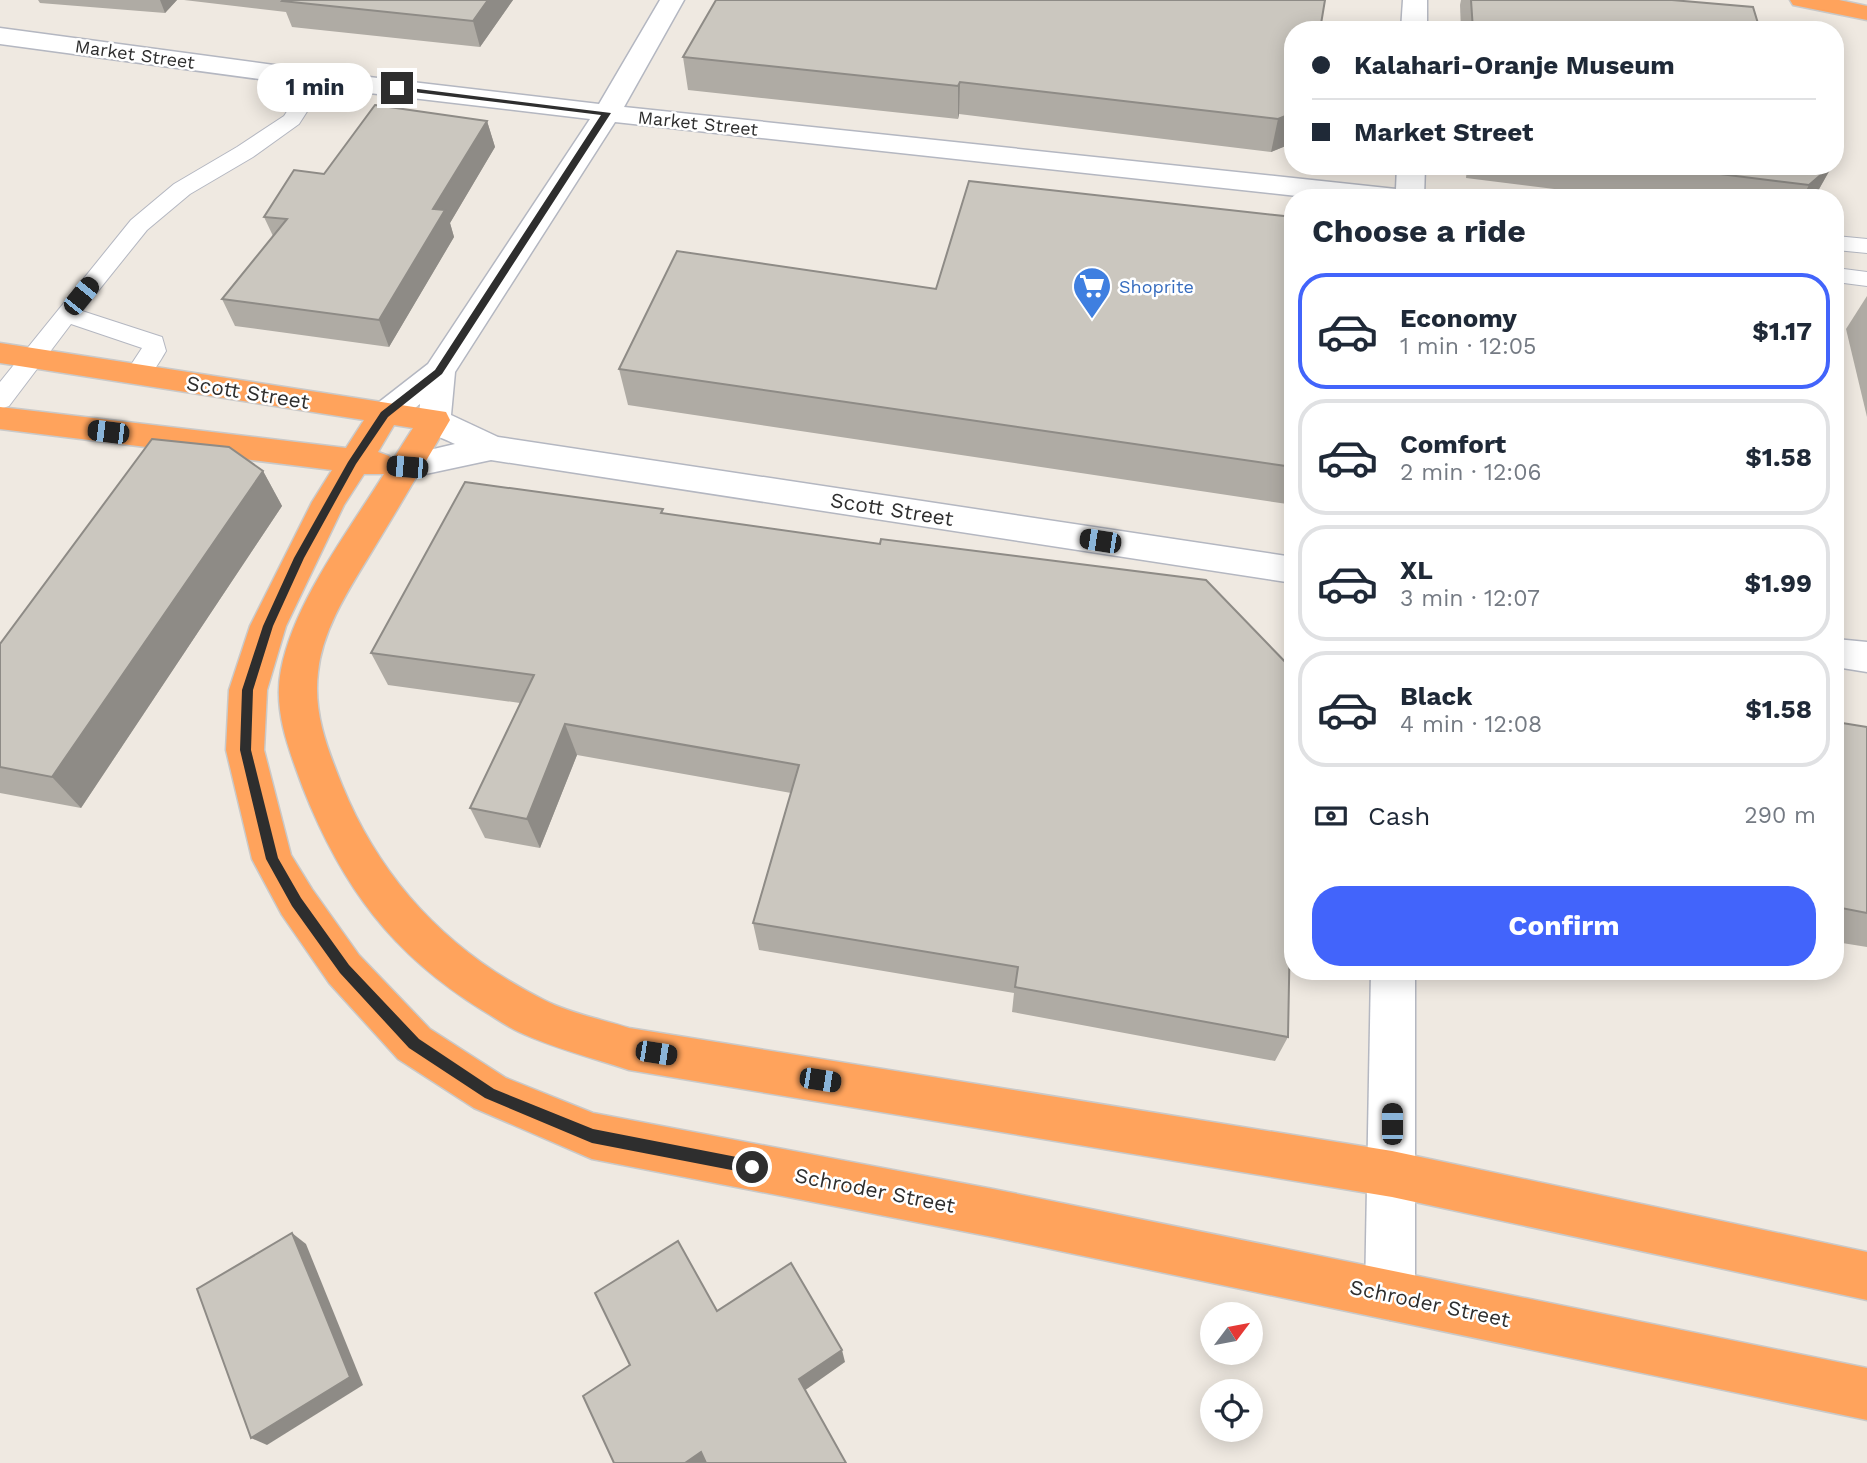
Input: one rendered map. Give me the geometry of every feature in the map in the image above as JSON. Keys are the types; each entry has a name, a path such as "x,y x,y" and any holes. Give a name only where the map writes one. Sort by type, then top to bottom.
{"highway":[{"path":"1802,0 1867,13"},
{"name":"Scott Street","path":"15,355 434,420"},
{"name":"Schroder Street","path":"385,414 352,462 299,558 268,626 248,690 245,750 272,859 297,902 344,969 414,1044 490,1093 592,1136 993,1213 1867,1394"},
{"name":"Scott Street","path":"0,418 407,467"},
{"path":"434,420 327,597 309,636 299,670 298,711 310,754 331,810 364,871 410,930 462,974 533,1017 629,1049 1392,1174 1867,1276"}],"street":[{"path":"434,420 439,372 607,113 672,0"},
{"path":"1414,21 1415,0"},
{"name":"Market Street","path":"0,36 318,79 607,113 1313,189"},
{"name":"Schroder Street","path":"385,414 439,372"},
{"name":"Scott Street","path":"434,420 491,448 1284,569"},
{"name":"Scott Street","path":"407,467 491,448"},
{"path":"1844,654 1867,657"},
{"path":"1390,1294 1393,980"}],"lane":[{"path":"0,400 15,355 66,314 139,225 182,190 246,152 292,120 318,79"},
{"path":"1844,244 1867,246"},
{"path":"1844,276 1867,279"},
{"path":"66,314 153,343 154,351 137,374"}],"building":[{"path":"283,0 488,0 473,21"},
{"path":"716,0 1325,0 1322,21 1284,21 1284,117 1278,119 960,82 958,86 683,57"},
{"path":"1471,0 1672,0 1753,7 1757,21 1472,21"},
{"path":"375,105 487,121 433,209 445,210 379,320 222,299 287,219 264,217 294,170 324,174"},
{"path":"1728,175 1821,175 1809,185"},
{"path":"969,181 1284,216 1284,466 619,369 677,251 936,289"},
{"path":"152,439 229,447 263,471 52,777 0,767 0,644"},
{"path":"465,482 663,509 661,513 880,544 881,539 1206,580 1284,661 1284,980 1289,980 1288,1037 1015,987 1018,967 753,923 799,765 565,724 527,819 470,808 534,675 371,653"},
{"path":"1844,723 1867,727 1867,913 1844,909"},
{"path":"292,1233 350,1377 251,1438 197,1289"},
{"path":"678,1241 717,1311 791,1263 842,1350 799,1379 846,1463 706,1463 701,1452 685,1463 614,1463 583,1396 630,1365 595,1293"}],"place":[{"name":"Shoprite","path":"1092,320"}],"route":[{"path":"397,88 607,113 439,372 385,414 352,462 299,558 268,626 248,690 245,750 272,859 297,902 344,969 414,1044 490,1093 592,1136 752,1167"}]}
